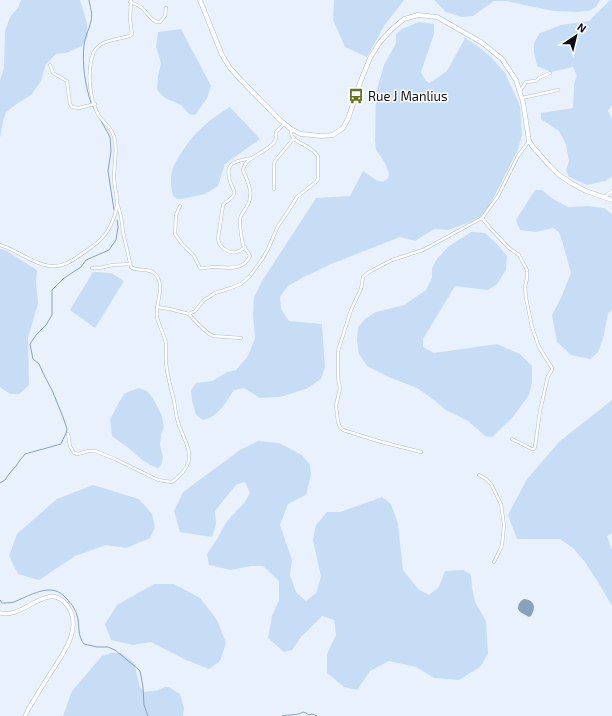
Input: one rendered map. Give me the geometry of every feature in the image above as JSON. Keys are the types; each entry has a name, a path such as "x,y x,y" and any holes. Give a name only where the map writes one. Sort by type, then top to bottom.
{"main road":[{"path":"200,0 222,55 241,80 284,124 291,129 301,134 322,136 333,135 343,128 348,119 370,58 380,42 392,29 404,19 418,15 436,17 481,42 502,59 516,80 520,91 529,141 559,175 586,191 612,200"}],"street":[{"path":"68,434 70,446 74,453 78,454 88,451 95,451 158,480 172,482 181,476 189,458 188,451 178,424 166,361 166,344 157,316 160,290 159,282 153,272 133,269 130,264 121,216 117,203 114,179 115,140 112,131 99,115 90,89 89,76 94,54 99,46 106,42 130,36 132,32 130,1 144,9 156,23 160,22 165,16 166,8"},
{"path":"50,65 53,73 67,82 70,104 72,107 79,108 95,104"},
{"path":"520,91 526,82 536,81 550,73"},
{"path":"522,98 558,90"},
{"path":"180,206 176,215 175,234 182,244 194,256 198,266 202,269 211,267 234,268 239,267 248,260 250,256 245,247 240,219 249,203 251,189 243,167 245,163 267,149 274,142 276,139 276,132 284,124"},
{"path":"189,314 195,311 209,296 241,284 250,276 265,254 278,226 292,207 297,197 317,181 318,156 310,148 294,138 291,134 291,129"},
{"path":"274,189 275,161 294,138"},
{"path":"421,452 378,441 343,430 340,427 336,406 340,388 338,378 338,351 351,310 361,289 363,277 369,272 392,260 423,250 482,218 498,196 515,162 529,141"},
{"path":"245,247 240,251 229,252 221,246 218,239 223,205 226,201 230,200 234,194 228,177 229,169 236,161 254,157"},
{"path":"605,197 612,191"},
{"path":"0,245 45,266 63,265 77,259 103,237 112,222 117,203"},
{"path":"482,218 509,248 519,255 527,270 525,287 532,327 539,347 552,368 548,376 540,411 534,449 532,450 512,439"},
{"path":"92,268 130,264"},
{"path":"157,307 189,314 197,324 210,335 241,338"},
{"path":"479,475 491,484 502,509 504,525 501,548 494,562"},
{"path":"0,613 12,613 43,598 55,596 67,604 73,619 73,629 68,644 28,708 25,716"}],"shaded area":[{"path":"21,0 80,0 87,23 88,36 82,46 66,53 56,54 46,64 41,81 31,95 6,112 0,138 0,80 4,67 5,31 10,17 18,8"},
{"path":"334,0 404,0 384,26 367,57 345,47 333,20"},
{"path":"434,0 600,0 596,7 588,11 578,12 553,11 506,1 494,1 473,16 462,17 446,12"},
{"path":"610,0 612,0 612,105 608,111 612,119 612,177 605,181 587,185 569,177 566,170 569,161 566,144 559,131 541,119 541,113 573,108 574,84 577,76 573,67 551,72 537,66 534,43 540,33 561,25 589,21"},
{"path":"419,22 434,24 434,34 421,72 425,80 429,83 447,71 465,38 492,58 505,73 520,106 522,135 518,149 487,211 478,219 448,230 434,229 415,241 400,237 331,264 288,286 280,297 281,309 289,321 322,324 325,367 321,379 306,389 280,397 260,398 244,388 234,390 225,404 213,416 203,420 196,415 191,390 196,383 212,381 227,372 236,370 248,356 255,338 253,314 254,297 262,281 316,198 350,196 363,171 376,180 383,182 388,178 389,174 385,163 376,150 376,93 384,65 396,43 396,34 402,29"},
{"path":"181,29 211,86 207,98 195,115 189,114 181,105 165,98 157,90 161,63 156,47 158,32"},
{"path":"230,107 260,139 225,164 218,186 205,194 177,199 173,196 171,177 173,167 182,151 200,129"},
{"path":"535,190 542,190 553,199 568,207 588,206 604,208 612,214 612,309 608,314 603,339 598,352 590,359 571,355 557,342 552,315 571,273 559,232 553,228 536,232 520,230 516,220"},
{"path":"471,232 485,233 497,244 507,256 506,270 497,284 488,290 455,286 423,339 423,347 434,353 497,344 520,354 532,366 532,383 529,395 513,417 492,437 485,436 468,421 446,410 417,388 391,378 367,366 359,354 357,340 358,327 365,319 376,312 404,305 426,290 432,278 432,269 436,260 448,247"},
{"path":"0,249 5,250 37,270 36,282 38,304 28,337 29,385 19,394 10,394 0,387"},
{"path":"93,272 111,273 124,281 95,328 70,310"},
{"path":"138,388 147,391 153,398 162,416 164,427 160,445 163,457 161,466 158,468 145,462 112,436 110,420 119,402 125,393"},
{"path":"612,400 612,533 607,536 612,550 612,606 585,562 573,548 560,539 517,539 508,515 527,479 560,441"},
{"path":"258,441 279,443 302,455 310,465 311,475 306,495 288,504 280,525 292,560 290,575 296,592 306,601 316,593 321,577 313,540 316,525 327,512 340,512 382,497 391,504 398,524 403,570 418,589 429,595 439,587 445,571 463,570 471,575 475,602 486,621 488,654 480,667 459,680 434,678 416,667 389,661 370,671 357,690 344,687 327,673 327,654 336,635 334,620 322,616 301,637 292,650 284,652 268,638 272,616 279,600 279,581 263,566 251,566 231,570 209,565 207,554 227,521 244,503 250,493 245,482 236,485 215,511 216,524 212,537 180,532 174,511 183,492 240,450"},
{"path":"93,485 139,499 152,514 155,527 150,538 126,548 106,545 75,556 39,580 18,574 9,556 17,534 57,499"},
{"path":"154,584 174,584 200,598 217,620 226,643 220,661 209,669 186,660 151,642 133,645 111,640 105,624 117,605"},
{"path":"524,599 530,601 534,605 533,613 529,617 520,612 518,609 521,601"},
{"path":"111,653 122,653 134,663 140,687 144,692 169,687 180,694 184,708 183,716 63,716 72,691 102,656"}],"waterway":[{"path":"89,0 92,19 85,42 83,60 87,89 91,103"},
{"path":"93,106 110,137 111,151 108,171 114,210"},
{"path":"0,483 5,480 25,454 61,444 66,433 67,429 63,417 39,364 33,359 30,344 36,335 46,325 52,315 52,290 64,278 81,267 86,260 109,250 116,240 118,227 117,220"},
{"path":"0,600 2,603 15,602 34,593 45,590 60,593 69,601 75,610 78,619 80,637 84,644 97,647 108,647 115,650 140,671 144,705 148,716"},
{"path":"282,716 303,712 309,715 312,714 317,716"}],"place":[{"name":"Rue J Manlius","path":"356,96"}]}
